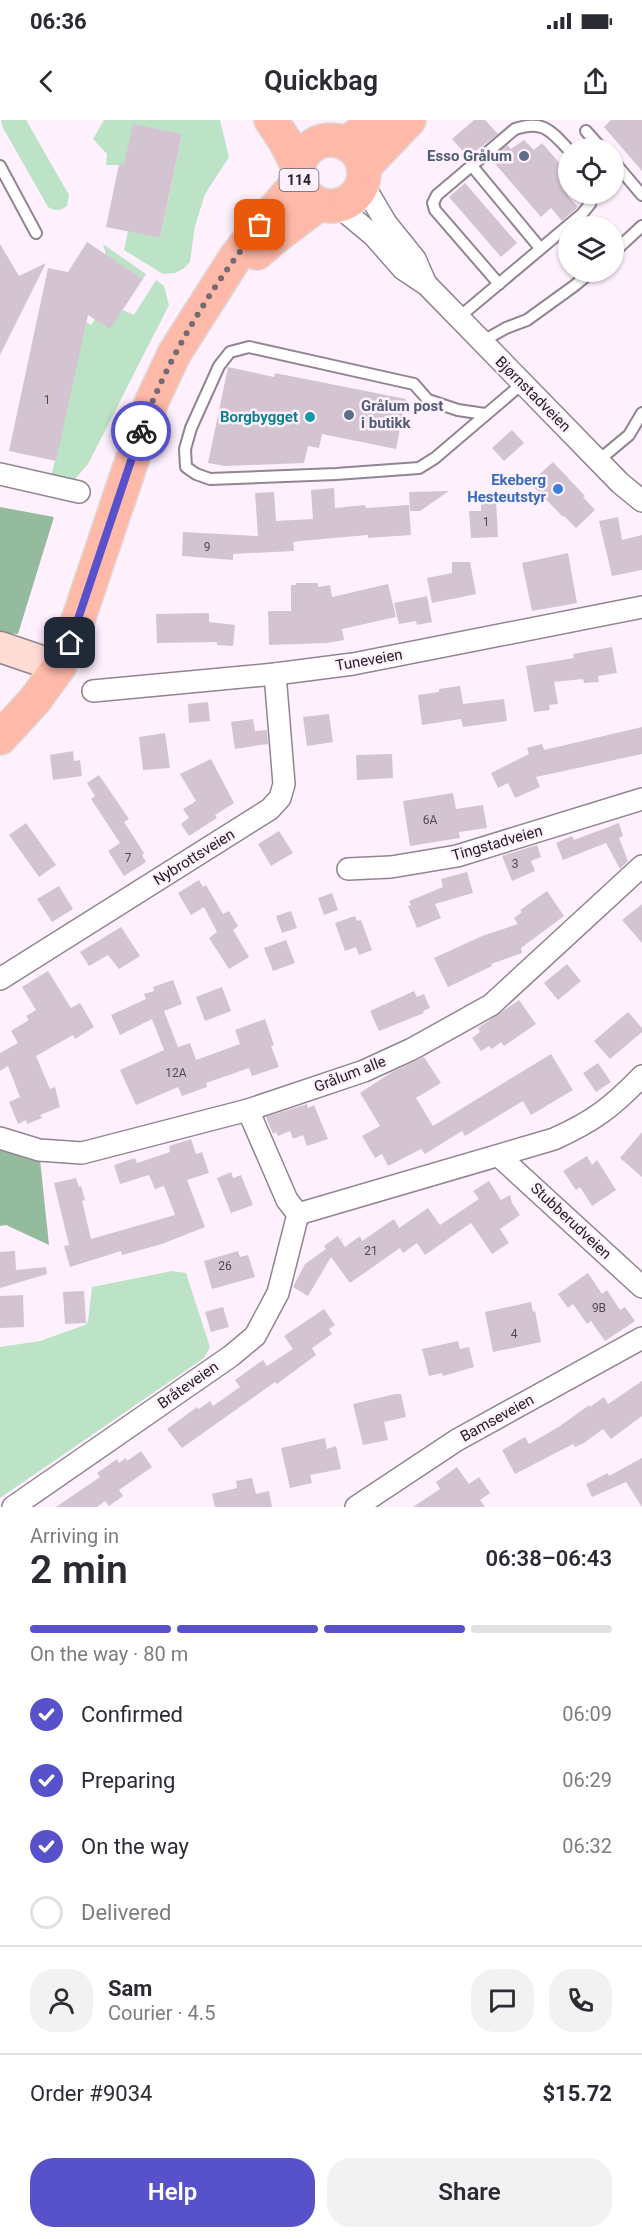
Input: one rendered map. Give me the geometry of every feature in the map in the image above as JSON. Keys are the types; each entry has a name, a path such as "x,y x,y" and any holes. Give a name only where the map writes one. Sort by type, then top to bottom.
{"main road":[{"name":"Bjørnstadveien","path":"271,120 314,190"},
{"name":"Bjørnstadveien","path":"297,120 348,159"},
{"name":"114","path":"348,159 377,120"},
{"name":"114","path":"314,190 303,157 310,148 348,159 410,120"},
{"name":"114","path":"314,190 348,201 357,194 348,159"},
{"name":"114","path":"0,738 35,700 59,667 77,622 152,401 174,354 235,258 260,225 314,190"},
{"path":"0,647 59,667"}],"street":[{"name":"Bjørnstadveien","path":"348,159 386,223 415,259 427,285"},
{"name":"Bjørnstadveien","path":"314,190 374,236 403,269 427,285 598,460 642,501"},
{"path":"0,474 79,492"},
{"name":"Tuneveien","path":"93,691 275,674 353,664 642,607"},
{"name":"Nybrottsveien","path":"0,979 270,809 280,798 284,784 275,674"},
{"name":"Tingstadveien","path":"348,869 391,867 457,856 642,799"},
{"name":"Grålum alle","path":"0,1138 39,1150 82,1153 248,1110 364,1071 412,1049 491,1005 642,866"},
{"path":"248,1110 286,1200 298,1214 554,1139 587,1124 617,1101 642,1076"},
{"name":"Stubberudveien","path":"499,1156 642,1287"},
{"name":"Bråteveien","path":"13,1507 231,1356 255,1335 278,1293 298,1214"},
{"name":"Bamseveien","path":"356,1507 457,1440 642,1338"}],"lane":[{"path":"499,284 435,210 433,203 437,195 516,129 528,123 538,122 547,126 558,138"},
{"path":"586,131 592,138"},
{"path":"0,165 36,233"},
{"path":"472,166 540,248"},
{"path":"624,174 642,195"},
{"path":"458,318 582,214 590,204"},
{"path":"624,243 642,226"},
{"path":"482,342 506,328 527,320 579,282"},
{"path":"486,414 458,410 428,400 414,384 249,347 230,352 219,366 191,428 185,449 186,467 210,479 345,474 419,468 435,458 523,383"},
{"path":"598,460 638,430 642,413"}],"green space":[{"path":"1,120 26,120 69,195 67,206 57,210 48,207 2,126"},
{"path":"104,120 220,120 229,157 205,194 195,226 190,262 175,273 163,274 124,250 128,231 160,238 182,135 165,131 126,165 106,165 107,154 93,139"},
{"path":"103,244 146,274 143,279 106,255"},
{"path":"156,280 164,286 169,305 88,464 70,482 51,476 59,446 70,312 91,325 95,319 123,310 134,315"},
{"path":"0,507 54,517 18,634 0,633"},
{"path":"0,1138 39,1150 49,1245 6,1225 0,1226"},
{"path":"172,1271 186,1273 210,1347 204,1358 0,1498 0,1347 40,1341 85,1325 88,1321 92,1287"}],"building":[{"path":"474,120 485,120 498,134 468,157 452,139"},
{"path":"611,120 642,120 642,171 624,150 624,138 614,138 604,127"},
{"path":"133,124 182,134 160,238 106,227 119,164 124,165"},
{"path":"524,140 534,150 542,143 558,161 558,204 575,204 578,207 568,216 558,216 551,208 541,217 491,159 507,145 511,149"},
{"path":"465,183 517,243 501,257 449,197"},
{"path":"87,242 143,279 110,329 88,315 56,461 9,451 48,268 68,272"},
{"path":"0,244 19,276 46,263 0,355"},
{"name":"Borgbygget","path":"228,367 274,377 275,373 406,399 396,449 322,434 319,448 308,446 304,463 225,466 208,463"},
{"path":"512,430 524,443 504,461 492,448"},
{"name":"Ekeberg Hesteutstyr","path":"553,462 595,510 576,528 530,483"},
{"path":"334,488 335,508 409,505 411,535 368,538 368,535 300,541 293,542 294,551 233,554 233,560 182,556 183,532 258,536 255,493 274,492 276,521 313,519 311,490"},
{"path":"449,491 420,511 410,511 409,492"},
{"path":"496,500 498,537 471,538 469,511 481,511 481,501"},
{"path":"618,517 622,540 642,535 642,570 612,576 599,521"},
{"path":"568,553 577,603 532,611 522,563"},
{"path":"452,562 470,562 476,594 432,603 427,578 452,573"},
{"path":"296,583 318,583 318,587 330,585 332,597 388,584 396,617 342,629 344,640 327,643 269,645 268,611 291,611 291,585 296,585"},
{"path":"427,596 432,622 417,625 416,621 399,624 394,603"},
{"path":"209,613 209,622 235,625 233,646 217,645 217,642 157,643 156,614"},
{"path":"612,647 617,673 598,676 599,682 584,683 583,679 554,682 558,704 549,705 550,710 534,712 526,666 574,658 573,654"},
{"path":"460,686 463,704 504,699 507,721 463,727 461,719 422,725 418,695"},
{"path":"208,702 210,721 189,723 188,704"},
{"path":"329,714 333,742 307,746 303,717"},
{"path":"253,719 255,731 267,730 268,744 235,749 231,722"},
{"path":"642,727 642,754 536,777 540,787 515,798 508,783 498,788 491,773 529,754 527,748 542,744 544,750"},
{"path":"165,733 170,768 143,770 139,737"},
{"path":"73,751 74,761 80,760 82,776 53,780 50,755"},
{"path":"392,754 393,778 357,780 356,755"},
{"path":"211,759 234,803 215,815 217,818 189,836 181,824 189,818 183,809 196,801 180,774"},
{"path":"99,775 129,819 124,822 144,853 142,855 146,862 124,876 108,851 120,843 91,799 95,796 87,783"},
{"path":"453,793 456,809 483,805 487,828 459,832 460,838 410,846 403,801"},
{"path":"26,823 56,865 39,877 9,835"},
{"path":"619,823 623,836 619,838 628,861 620,869 606,843 563,860 556,843 572,836 574,840"},
{"path":"279,831 293,853 271,866 258,844"},
{"path":"537,845 541,857 531,861 535,871 512,881 502,856"},
{"path":"467,872 473,893 435,904 441,918 417,928 408,906 411,905 409,901 443,887 441,879"},
{"path":"199,880 203,887 206,885 223,914 229,911 238,926 233,930 249,957 229,969 209,938 217,932 204,907 191,915 178,893"},
{"path":"59,886 73,909 52,922 37,899"},
{"path":"547,891 564,916 521,948 522,953 491,964 492,966 448,987 434,958 482,936 518,924 514,918 522,912 520,910"},
{"path":"332,893 338,910 324,915 318,898"},
{"path":"642,904 642,943 622,920"},
{"path":"291,911 297,928 282,933 276,916"},
{"path":"355,916 357,921 361,920 372,950 359,955 356,947 345,951 335,923"},
{"path":"121,927 140,956 119,969 108,955 89,966 80,952"},
{"path":"286,940 295,963 273,971 264,948"},
{"path":"567,964 581,981 558,1000 544,983"},
{"path":"48,971 71,1008 80,1003 94,1027 75,1039 73,1035 36,1056 50,1089 55,1087 60,1107 40,1115 42,1118 27,1124 26,1120 18,1124 9,1102 20,1097 8,1066 0,1071 0,1053 18,1043 11,1031 29,1020 26,1016 36,1010 22,987"},
{"path":"173,980 182,1004 164,1011 178,1047 190,1043 196,1060 240,1044 235,1030 265,1019 279,1067 252,1076 249,1068 206,1083 207,1087 182,1096 178,1087 136,1105 120,1070 164,1050 152,1019 120,1035 111,1015 146,999 144,994 154,991 153,987"},
{"path":"222,987 231,1011 205,1021 196,997"},
{"path":"414,991 417,997 424,994 430,1008 423,1011 424,1013 379,1031 370,1011"},
{"path":"519,1000 536,1024 504,1046 501,1042 492,1049 489,1046 481,1051 472,1038 480,1032 478,1028"},
{"path":"628,1012 642,1028 642,1032 610,1059 594,1041"},
{"path":"551,1054 573,1090 531,1115 523,1101 465,1136 462,1131 425,1154 421,1149 388,1166 382,1154 375,1158 362,1136 380,1126 360,1093 392,1072 424,1057 441,1083 416,1098 433,1126"},
{"path":"598,1063 611,1082 596,1092 583,1073"},
{"path":"307,1104 308,1108 314,1105 328,1139 307,1146 303,1135 293,1139 290,1131 278,1136 276,1132 273,1134 266,1117"},
{"path":"642,1132 642,1177 620,1158"},
{"path":"191,1139 196,1154 202,1152 209,1173 187,1180 205,1227 162,1244 122,1255 121,1251 70,1267 64,1246 69,1245 54,1183 76,1178 85,1200 82,1201 91,1239 175,1215 164,1186 155,1189 149,1175 120,1184 114,1165 135,1158 137,1163 170,1152 169,1146"},
{"path":"587,1156 592,1165 597,1160 616,1190 592,1206 580,1187 576,1190 563,1171"},
{"path":"231,1172 233,1178 241,1175 253,1205 231,1213 217,1178"},
{"path":"489,1181 501,1200 510,1195 520,1215 500,1229 509,1243 492,1254 471,1223 425,1255 417,1243 403,1253 400,1248 350,1283 331,1257 308,1296 293,1287 305,1264 326,1249 324,1246 338,1236 340,1240 343,1237 341,1241 345,1247 360,1236 362,1241 394,1219 399,1228 428,1208 440,1225 479,1199 473,1191"},
{"path":"15,1251 16,1270 46,1267 47,1274 0,1288 0,1252"},
{"path":"238,1251 240,1257 248,1255 255,1277 212,1289 204,1261"},
{"path":"588,1273 602,1294 607,1290 620,1310 625,1307 635,1321 605,1341 591,1321 587,1324 573,1304 568,1308 558,1294"},
{"path":"84,1291 86,1323 65,1324 63,1292"},
{"path":"23,1295 24,1327 0,1328 0,1296"},
{"path":"531,1302 541,1342 493,1352 485,1312"},
{"path":"223,1307 229,1327 211,1332 205,1312"},
{"path":"324,1309 335,1325 329,1329 332,1334 312,1348 316,1355 182,1448 167,1429 197,1407 199,1409 210,1401 213,1406 240,1387 235,1380 263,1360 267,1366 293,1349 284,1336"},
{"path":"458,1341 460,1349 469,1347 474,1367 443,1376 442,1373 429,1376 422,1349"},
{"path":"642,1381 642,1416 611,1439 603,1429 584,1443 575,1447 573,1444 515,1474 502,1450 525,1437 529,1444 560,1426 589,1405 590,1407 604,1397 608,1404"},
{"path":"401,1394 406,1417 384,1422 388,1440 363,1445 353,1404"},
{"path":"325,1438 327,1449 336,1446 341,1469 310,1475 312,1483 290,1488 281,1448"},
{"path":"141,1451 152,1467 119,1490 123,1496 109,1506 105,1501 97,1507 56,1507 100,1477 97,1473 117,1459 119,1463 126,1458 127,1461"},
{"path":"642,1458 642,1507 626,1482 592,1497 586,1484 608,1473 609,1476"},
{"path":"457,1467 469,1484 479,1477 490,1493 480,1500 485,1507 413,1507 440,1489 436,1482"},
{"path":"252,1478 256,1494 269,1491 272,1507 215,1507 212,1494 237,1488 236,1481"}],"way so far":[{"path":"141,431 174,354 235,258 260,225"}],"place":[{"name":"Esso Grålum","path":"524,156"},
{"name":"Grålum post i butikk","path":"349,415"},
{"name":"Borgbygget","path":"310,417"},
{"name":"Ekeberg Hesteutstyr","path":"558,489"}],"route":[{"path":"70,643 141,431"}]}
